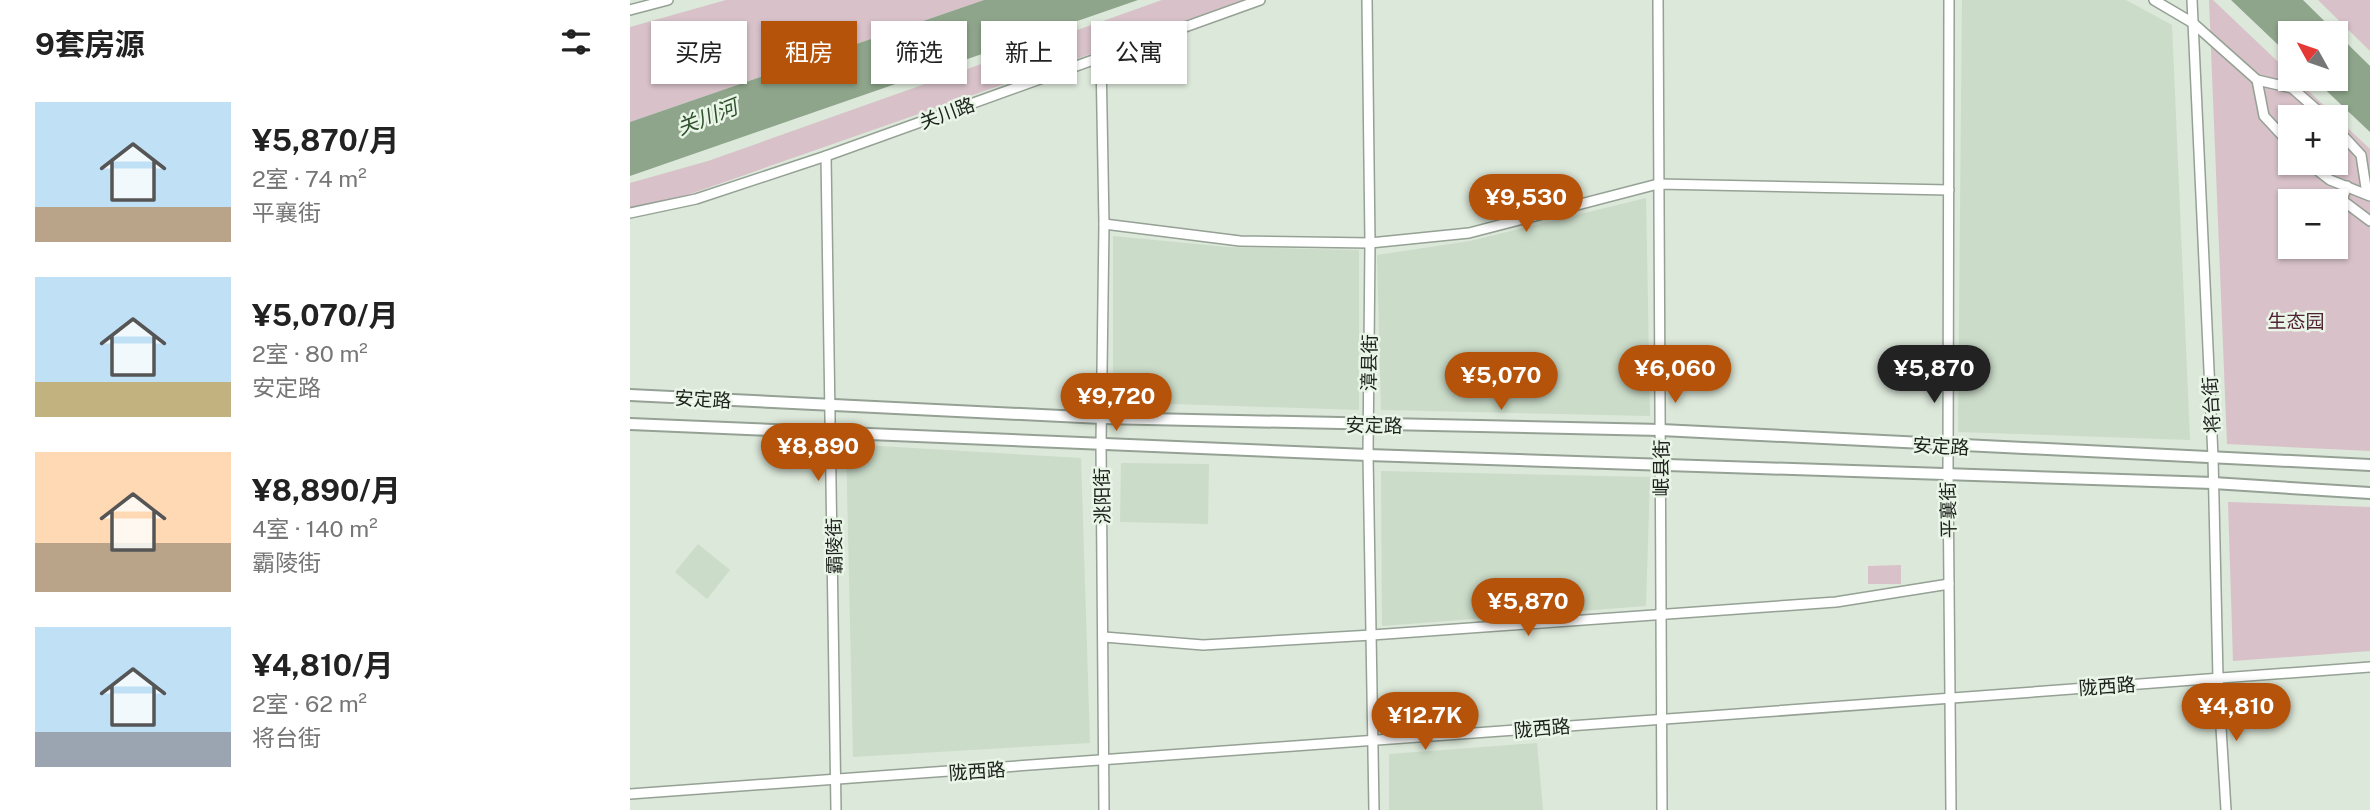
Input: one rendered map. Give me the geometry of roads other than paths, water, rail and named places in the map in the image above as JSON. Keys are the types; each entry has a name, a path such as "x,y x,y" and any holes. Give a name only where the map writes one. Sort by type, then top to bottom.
{"main road":[{"name":"安定路","path":"630,395 1102,418 1368,426 1661,430 1949,447 2370,465"},
{"name":"安定路","path":"630,424 1368,455 2213,483 2370,494"}],"street":[{"path":"630,10 668,0"},
{"name":"关川路","path":"1187,26 1260,0"},
{"name":"漳县街","path":"1367,0 1370,243 1368,455 1374,810"},
{"name":"岷县街","path":"1658,0 1661,810"},
{"name":"平襄街","path":"1949,0 1948,474 1951,810"},
{"path":"2154,0 2193,23 2257,80 2282,83 2311,105"},
{"name":"将台街","path":"2192,0 2213,457 2218,678 2226,810"},
{"name":"关川路","path":"630,213 685,202 826,156 1091,61"},
{"path":"2257,80 2264,116 2278,131"},
{"name":"洮阳街","path":"1101,84 1104,810"},
{"path":"2348,141 2361,155 2369,195"},
{"name":"霸陵街","path":"826,156 836,810"},
{"path":"2321,175 2369,195"},
{"path":"1104,224 1240,241 1370,243 1469,233 1658,184 1949,190"},
{"path":"2347,186 2342,200 2370,220"},
{"path":"1104,637 1203,645 1372,635 1836,602 1949,584"},
{"name":"陇西路","path":"630,794 1104,762 1661,718 2370,667"}],"water":[{"path":"984,0 1138,0 1077,21 981,21 981,54 967,59 967,21 923,21"},
{"path":"2231,0 2303,0 2324,21 2278,21 2278,45"},
{"name":"关川河","path":"871,39 871,84 896,84 630,176 630,122 747,84 761,77 761,84 857,84 857,44"},
{"path":"2348,44 2370,66 2370,132 2348,111 2348,105 2341,105 2327,91 2348,91"}],"park label":[{"name":"生态园","path":"2296,321"}]}
